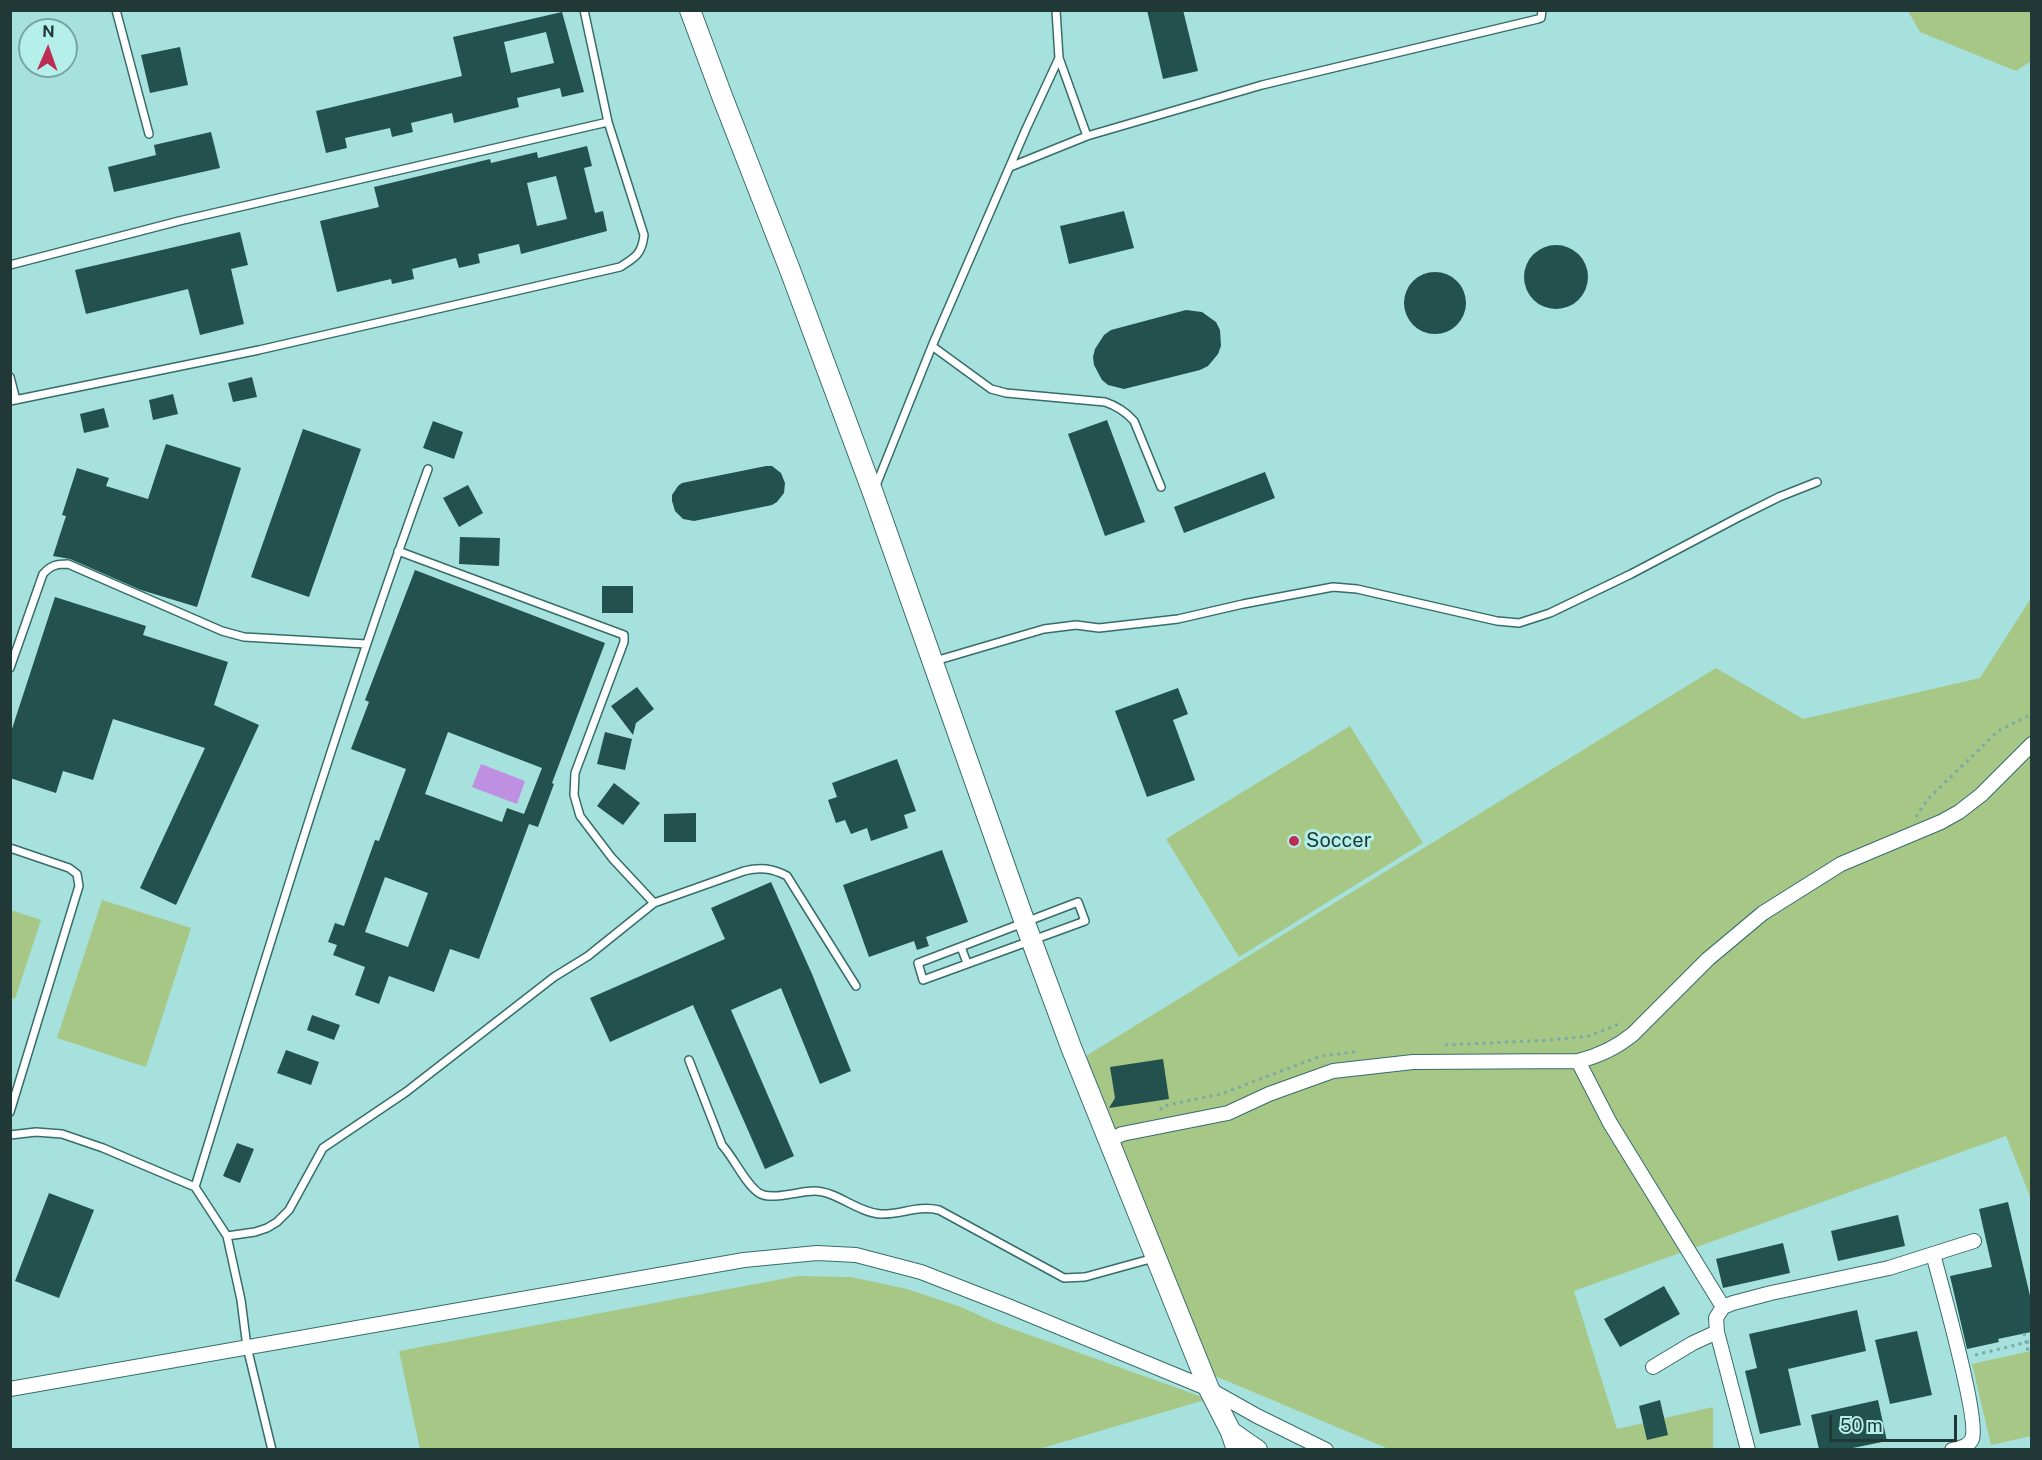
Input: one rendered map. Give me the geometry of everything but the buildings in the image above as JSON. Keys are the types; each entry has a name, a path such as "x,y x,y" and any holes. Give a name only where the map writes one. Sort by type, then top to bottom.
{"street":[{"path":"690,10 873,493 1071,1047 1209,1389 1234,1441 1257,1449"},
{"path":"1110,1140 1122,1134 1228,1113 1297,1082 1342,1069 1413,1062 1578,1061 1603,1054 1628,1039 1708,959 1763,913 1841,864 1931,827 1959,812 1981,795 2031,744"},
{"path":"1578,1061 1610,1123 1723,1307"},
{"path":"1748,1449 1717,1332 1716,1318 1723,1307 1771,1293 1890,1268 1974,1241"},
{"path":"10,1389 744,1260 817,1253 856,1255 921,1272 1209,1389 1257,1416 1326,1449"},
{"path":"1933,1254 1960,1358 1973,1422 1972,1439 1966,1445 1952,1449"},
{"path":"1653,1367 1693,1343 1717,1332"}],"lane":[{"path":"116,10 148,134"},
{"path":"10,377 13,400 259,350 620,267 633,259 643,248 644,235 608,122 584,10"},
{"path":"1056,10 1059,58 1087,136"},
{"path":"1010,167 1087,136 1262,85 1538,19 1541,18 1542,10"},
{"path":"873,493 932,346 1059,58"},
{"path":"10,266 178,221 608,122"},
{"path":"932,346 991,389 1006,393 1105,402 1117,406 1134,421 1161,487"},
{"path":"195,1187 326,765 428,468"},
{"path":"932,662 1044,629 1076,625 1099,628 1178,619 1333,587 1357,589 1497,621 1519,622 1550,614 1779,497 1817,482"},
{"path":"398,551 624,636 624,642 575,773 574,795 580,816 612,858 654,903"},
{"path":"10,668 43,574 49,567 58,564 68,564 222,631 244,637 366,644"},
{"path":"10,848 69,868 77,874 79,886 10,1112"},
{"path":"227,1236 255,1232 277,1222 289,1210 323,1148 406,1092 554,977 588,957 654,903 744,871 758,868 774,869 787,876 856,986"},
{"path":"1028,931 967,963 923,980 918,963 962,947 1028,931 1085,921 1078,902 1028,931"},
{"path":"962,947 967,963"},
{"path":"689,1059 722,1145 759,1194 769,1196 819,1192 876,1213 887,1214 926,1207 939,1210 1064,1278 1085,1277 1157,1257"},
{"path":"10,1135 36,1132 62,1134 103,1148 195,1187 227,1236 241,1300 247,1347 272,1449"}],"path":[{"path":"1914,823 1919,810 1928,800 1998,731 2031,714"},
{"path":"1445,1045 1589,1036 1626,1020"},
{"path":"1146,1129 1163,1106 1221,1095 1241,1085 1321,1056 1360,1051"},
{"path":"2024,1333 2028,1351"},
{"path":"1960,1358 2031,1341"}],"green space":[{"path":"1908,11 2031,11 2031,61 2016,71 1920,32"},
{"path":"2031,598 2031,1199 2006,1136 1574,1291 1617,1429 1713,1407 1713,1449 1389,1449 1196,1368 1086,1056 1716,668 1803,719 1980,678"},
{"name":"Soccer","path":"1350,726 1423,843 1239,957 1166,839"},
{"path":"102,900 191,928 146,1067 57,1038"},
{"path":"11,910 41,920 15,999 11,997"},
{"path":"798,1276 851,1277 907,1289 1208,1399 1039,1449 420,1449 399,1351"},
{"path":"2031,1351 2031,1436 1991,1445 1972,1364"}],"shaded area":[{"path":"481,764 525,781 517,804 472,787"}],"place":[{"name":"Soccer","path":"1294,841"}]}
